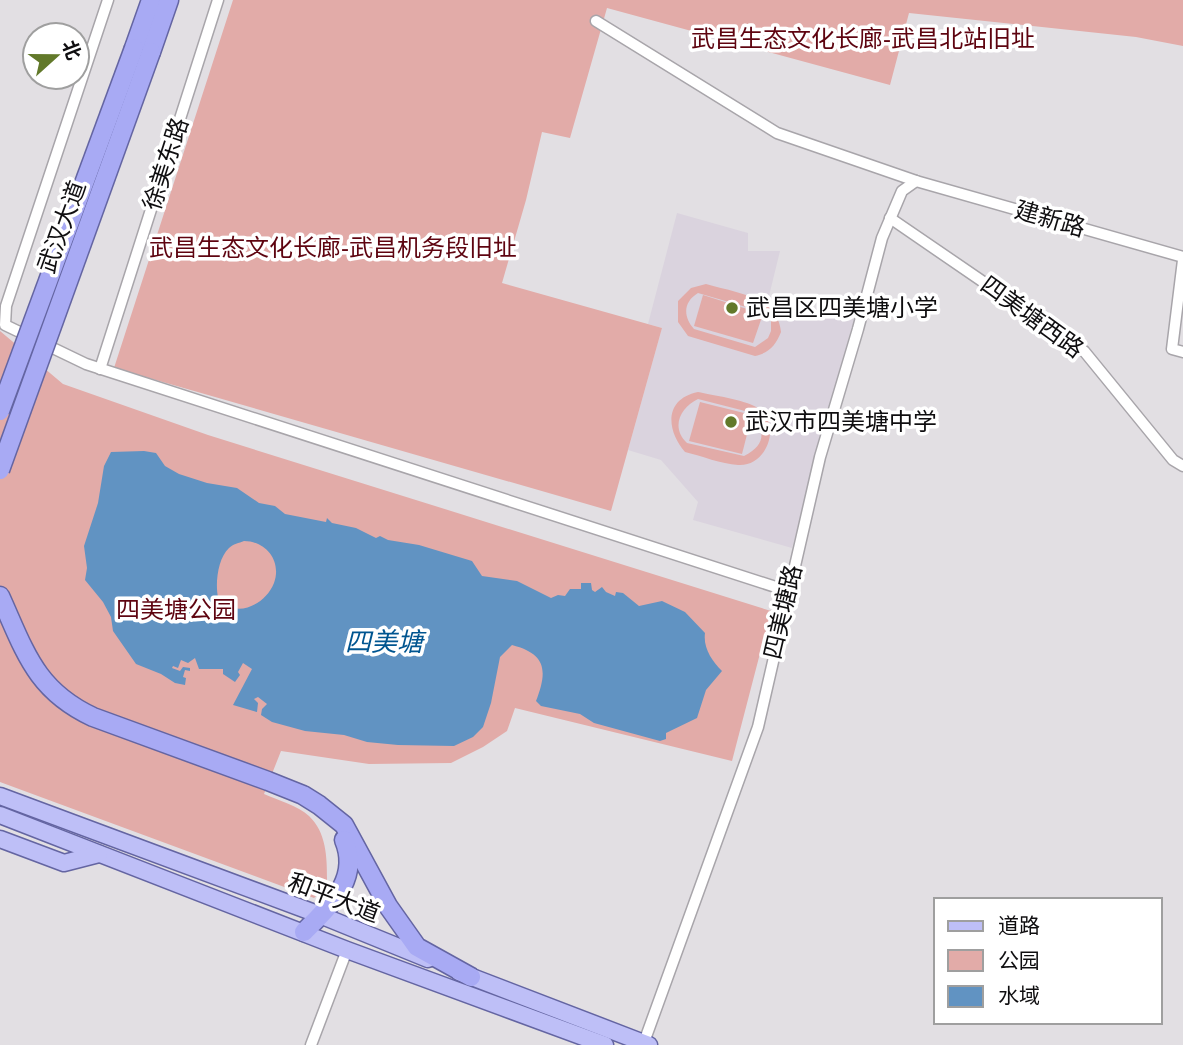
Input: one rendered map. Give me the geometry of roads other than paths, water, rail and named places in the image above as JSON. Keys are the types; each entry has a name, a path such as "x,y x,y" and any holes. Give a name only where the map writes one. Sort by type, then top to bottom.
{"highway":[{"name":"武汉大道","path":"0,411 151,0"},
{"name":"武汉大道","path":"0,470 169,0"},
{"path":"0,596 32,665 55,695 93,718 303,795 334,816 344,825 388,906 417,947 471,977"},
{"path":"304,932 332,905 344,885 349,860 347,846 334,816"}],"main road":[{"name":"和平大道","path":"0,796 320,915 645,1044"},
{"name":"和平大道","path":"0,815 347,950 605,1045"},
{"path":"0,839 64,863 99,854"}],"street":[{"path":"108,0 6,306 5,325 100,369 788,591"},
{"name":"徐美东路","path":"100,369 215,1"},
{"path":"597,21 777,133 916,181"},
{"name":"四美塘路","path":"645,1044 758,727 820,457 882,238 902,191 916,181"},
{"name":"建新路","path":"916,181 1183,259"},
{"name":"四美塘西路","path":"890,218 1084,351 1173,460 1183,466"},
{"path":"1183,259 1172,349 1183,352"},
{"path":"311,1045 347,950"}],"water":[{"name":"四美塘","path":"111,452 156,453 165,466 179,474 207,483 237,488 259,503 275,506 285,514 326,522 327,518 332,523 356,528 376,538 380,536 419,545 472,561 482,576 517,581 551,598 565,596 570,589 581,589 581,583 591,583 595,592 602,587 615,596 616,592 623,593 639,606 662,601 685,612 705,633 709,654 722,671 706,690 697,718 666,733 666,739 660,741 594,723 580,714 541,706 536,701 542,680 541,665 532,653 512,645 500,657 491,703 483,727 473,737 454,746 367,742 344,735 305,731 272,722 261,715 267,704 258,697 254,699 258,703 257,712 233,705 252,669 243,663 235,682 223,674 223,669 199,669 195,658 188,663 181,660 178,668 172,668 180,671 183,667 190,668 190,671 185,670 185,685 175,683 136,664 113,631 111,617 103,602 85,580 87,568 84,546 98,503 104,466","holes":["244,541 265,548 274,560 274,583 270,591 256,604 240,609 232,608 218,597 217,578 220,564 225,552 231,547"]}],"place":[{"name":"武昌区四美塘小学","path":"732,308"},
{"name":"武汉市四美塘中学","path":"731,422"}],"park label":[{"name":"武昌生态文化长廊-武昌北站旧址","path":"863,39"},
{"name":"武昌生态文化长廊-武昌机务段旧址","path":"333,248"},
{"name":"四美塘公园","path":"176,610"}]}
